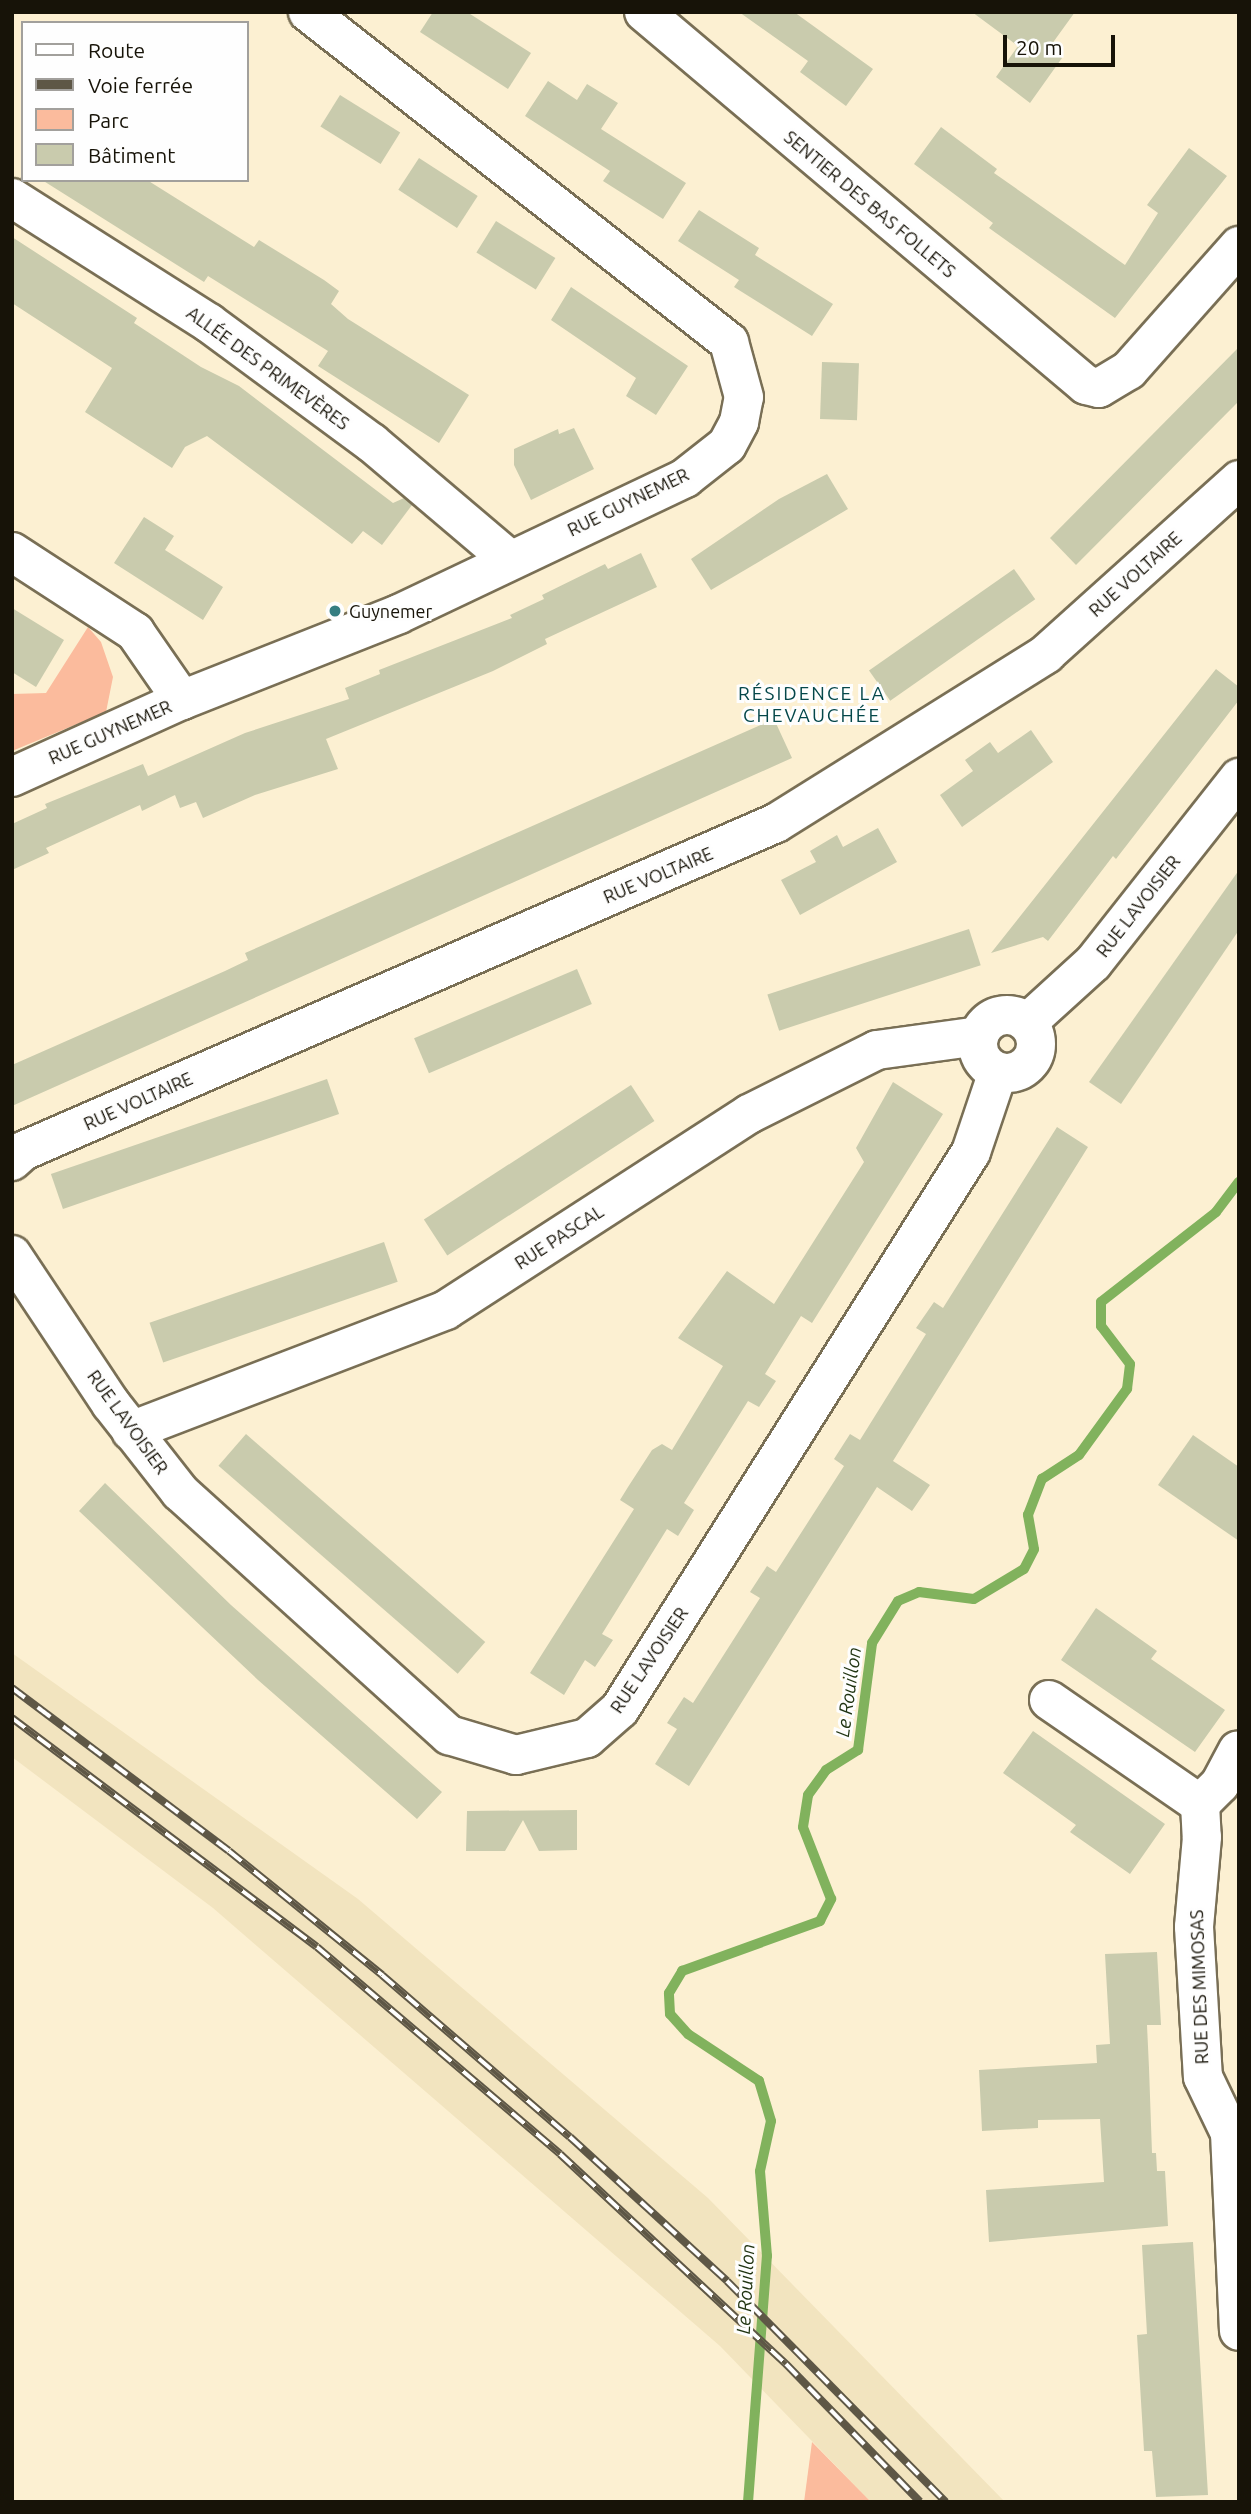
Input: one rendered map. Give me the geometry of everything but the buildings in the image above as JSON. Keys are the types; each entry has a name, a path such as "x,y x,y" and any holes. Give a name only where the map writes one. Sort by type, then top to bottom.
{"street":[{"name":"RUE GUYNEMER","path":"12,777 182,700 399,614 509,559 685,478 727,445 740,422 744,397 729,342 308,12"},
{"name":"SENTIER DES BAS FOLLETS","path":"644,12 1073,376 1099,388 1129,370 1239,246"},
{"name":"ALLÉE DES PRIMEVÈRES","path":"12,198 209,323 372,443 509,559"},
{"name":"RUE VOLTAIRE","path":"12,1161 23,1151 776,823 1046,654 1239,480"},
{"path":"12,552 135,632 182,700"},
{"name":"RUE LAVOISIER","path":"1027,1023 1093,962 1239,778"},
{"path":"1002,1016 1027,1023 1037,1044 1032,1060 1018,1071 998,1072 983,1061 979,1036 1002,1016"},
{"name":"RUE PASCAL","path":"131,1431 446,1310 749,1114 877,1049 979,1036"},
{"name":"RUE LAVOISIER","path":"12,1255 131,1431 180,1492 449,1735 516,1755 587,1738 620,1709 971,1153 998,1072"},
{"path":"1049,1700 1200,1804 1220,1784 1238,1750"},
{"name":"RUE DES MIMOSAS","path":"1200,1804 1202,1838 1194,1927 1203,2077 1234,2132 1239,2331"}],"shaded area":[{"path":"12,1653 358,1899 708,2198 1005,2502 871,2502 720,2346 213,1908 12,1757"}],"green space":[{"path":"88,627 101,642 113,677 106,712 12,751 12,694 46,693"},
{"path":"812,2442 871,2502 804,2502"}],"waterway":[{"name":"Le Rouillon","path":"748,2502 767,2256 760,2171 771,2121 759,2081 688,2034 670,2014 669,1993 682,1971 820,1921 831,1899 803,1827 808,1795 826,1770 858,1750 872,1643 898,1601 919,1592 974,1599 1024,1569 1034,1549 1028,1515 1042,1479 1079,1455 1127,1389 1130,1364 1101,1326 1101,1302 1216,1212 1239,1182"}],"railway":[{"path":"12,1688 229,1851 382,1975 570,2137 727,2281 946,2502"},
{"path":"12,1718 317,1947 560,2154 786,2364 920,2502"}],"place":[{"name":"Guynemer","path":"335,611"}],"district":[{"name":"RÉSIDENCE LA CHEVAUCHÉE","path":"812,705"}]}
